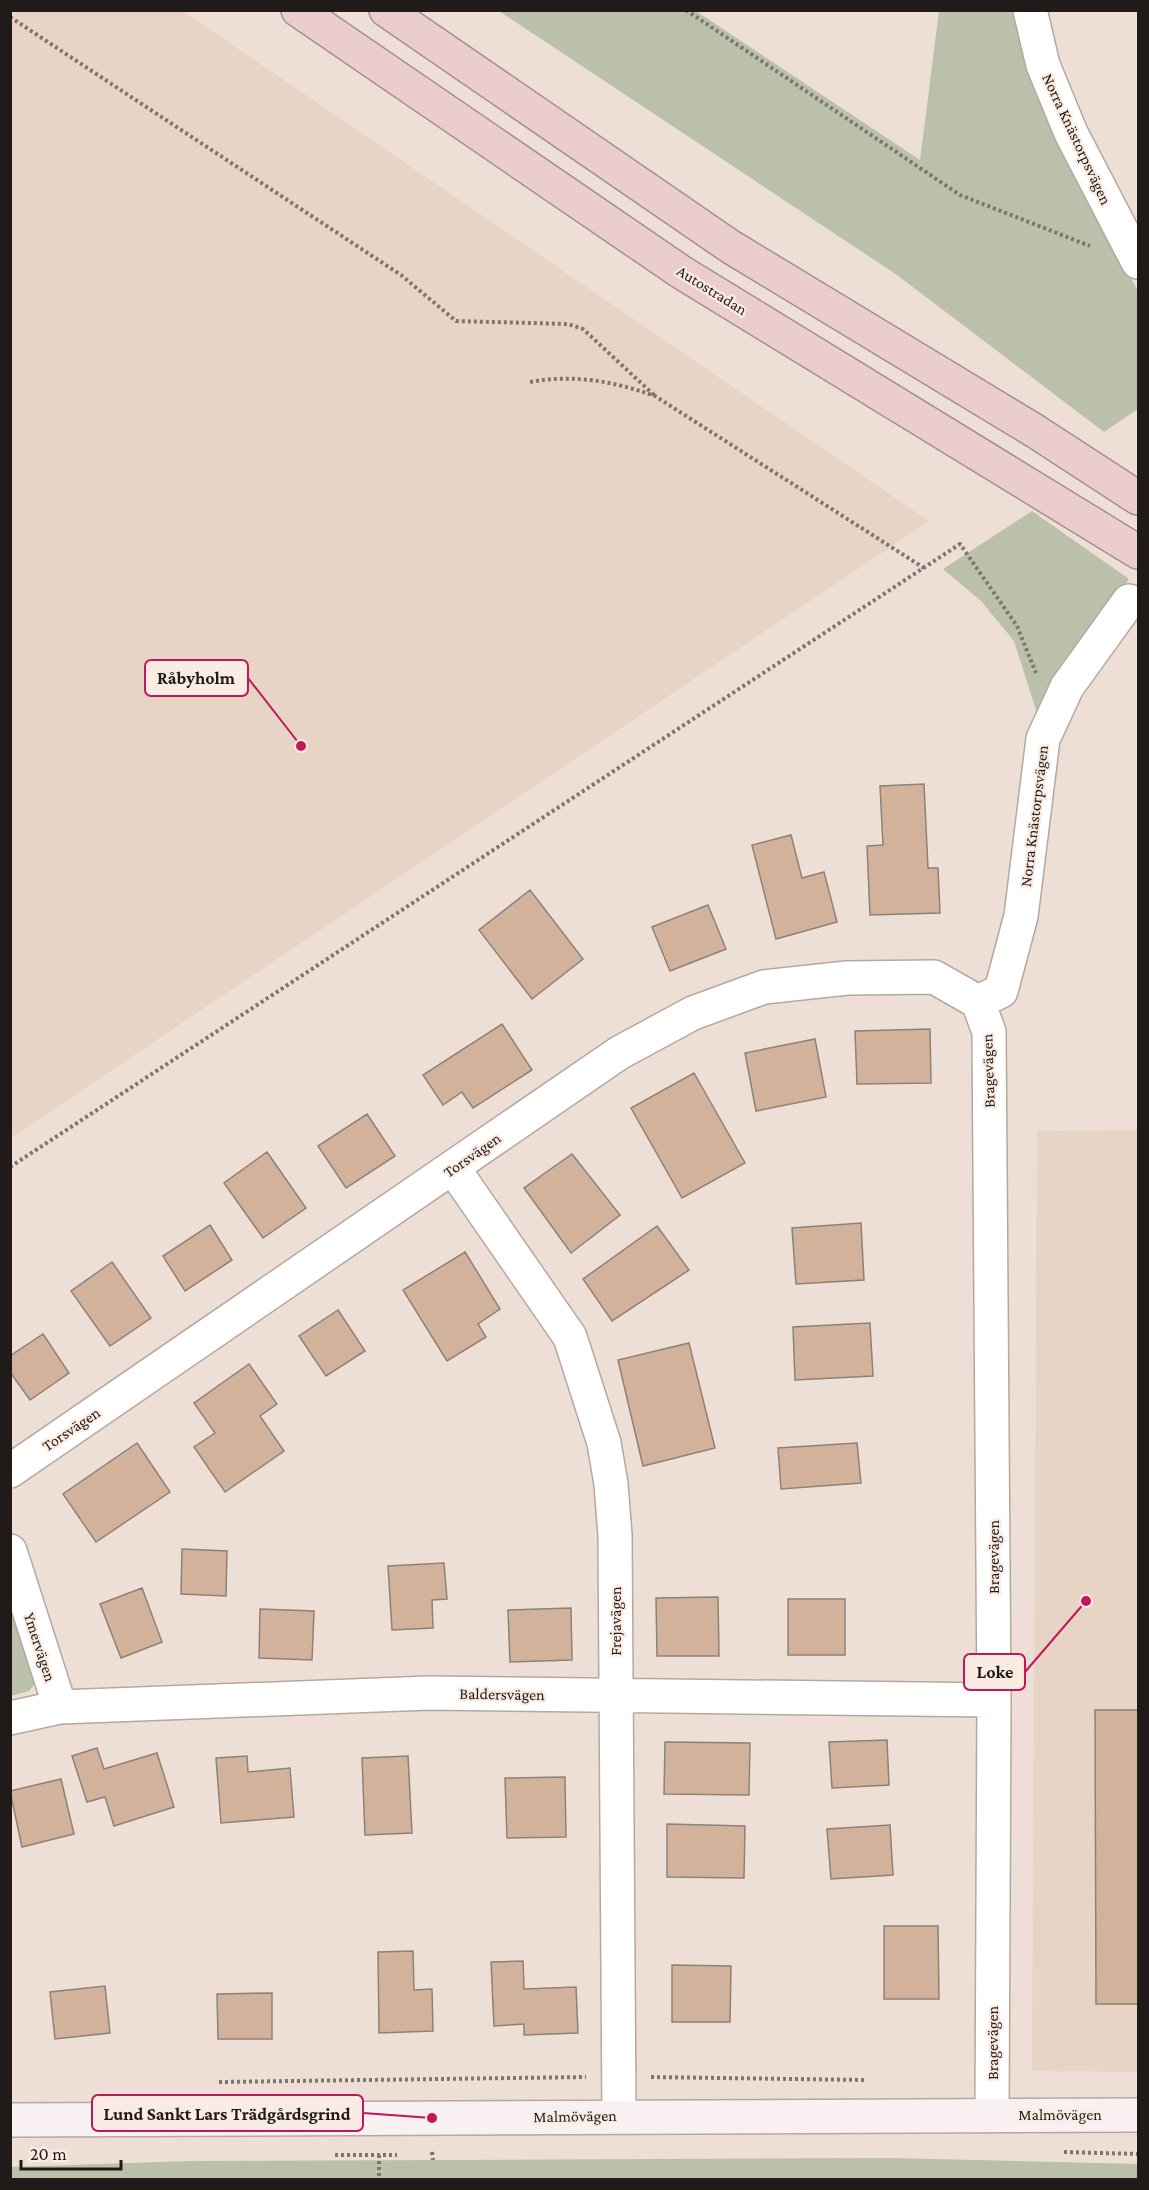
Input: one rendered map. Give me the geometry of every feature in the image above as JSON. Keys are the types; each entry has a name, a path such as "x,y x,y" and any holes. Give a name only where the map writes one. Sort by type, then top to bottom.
{"highway":[{"name":"Autostradan","path":"298,10 681,272 1138,552"},
{"path":"386,10 731,247 1035,431 1138,498"}],"main road":[{"name":"Malmövägen","path":"10,2120 619,2115 788,2117 992,2114 1138,2115"}],"street":[{"name":"Norra Knästorpsvägen","path":"1030,10 1043,65 1071,133 1137,258"},
{"name":"Norra Knästorpsvägen","path":"978,1002 1001,991 1022,916 1043,739 1067,687 1129,601"},
{"name":"Torsvägen","path":"10,1471 619,1053 693,1013 764,987 847,978 934,977 978,1002"},
{"name":"Bragevägen","path":"978,1002 989,1032 994,1700 992,2114"},
{"name":"Frejavägen","path":"453,1168 570,1337 604,1443 611,1484 615,1535 619,2115"},
{"name":"Ymervägen","path":"10,1551 60,1707"},
{"name":"Baldersvägen","path":"10,1718 60,1707 429,1693 994,1700"}],"path":[{"path":"686,10 960,195 1096,248 1137,258"},
{"path":"10,17 401,275 456,321 568,324 583,329 655,396 924,568"},
{"path":"530,382 561,376 624,385 655,396"},
{"path":"10,1167 960,544 1017,626 1038,678"},
{"path":"379,2155 379,2180"}],"shaded area":[{"path":"11,10 183,11 929,521 11,1138"},
{"path":"1138,1130 1138,2072 1032,2071 1037,1131"}],"green space":[{"path":"499,11 696,11 920,160 939,11 1018,11 1120,258 1138,291 1138,409 1104,432 897,275"},
{"path":"1032,511 1129,579 1064,672 1038,716 1014,641 981,601 943,569"},
{"path":"10,1606 40,1678 29,1691 11,1696"},
{"path":"890,2158 1138,2164 1138,2179 10,2179 11,2167 189,2161"}],"building":[{"path":"924,784 928,868 938,868 940,913 870,915 867,846 883,845 880,786"},
{"path":"791,835 802,878 824,872 837,922 776,939 752,845"},
{"path":"530,890 583,959 532,999 479,930"},
{"path":"708,905 726,949 670,971 652,927"},
{"path":"502,1024 532,1070 473,1108 462,1092 443,1105 423,1075"},
{"path":"930,1029 931,1083 857,1084 855,1031"},
{"path":"815,1039 826,1097 756,1111 745,1053"},
{"path":"694,1073 745,1163 682,1198 631,1108"},
{"path":"367,1114 395,1156 346,1188 318,1146"},
{"path":"267,1152 306,1208 263,1238 224,1183"},
{"path":"572,1154 620,1215 571,1253 524,1188"},
{"path":"861,1223 864,1280 796,1284 792,1228"},
{"path":"210,1225 232,1260 185,1291 163,1256"},
{"path":"657,1226 689,1270 612,1321 583,1279"},
{"path":"465,1252 500,1309 478,1324 486,1337 447,1361 403,1290"},
{"path":"112,1262 151,1318 110,1346 71,1291"},
{"path":"338,1310 365,1351 326,1376 299,1336"},
{"path":"870,1323 873,1376 795,1380 793,1327"},
{"path":"43,1334 69,1373 30,1400 10,1372 10,1356"},
{"path":"689,1343 715,1448 643,1466 618,1360"},
{"path":"249,1364 277,1404 260,1416 284,1451 225,1492 194,1447 215,1433 194,1403"},
{"path":"137,1443 170,1492 96,1542 63,1494"},
{"path":"857,1443 861,1483 781,1489 778,1448"},
{"path":"182,1549 227,1551 226,1596 181,1594"},
{"path":"444,1563 447,1599 432,1600 433,1628 392,1630 388,1566"},
{"path":"142,1588 162,1642 121,1658 100,1604"},
{"path":"718,1597 719,1656 657,1656 656,1598"},
{"path":"788,1599 845,1599 845,1655 788,1655"},
{"path":"571,1608 572,1660 510,1662 508,1610"},
{"path":"260,1609 314,1611 312,1660 259,1658"},
{"path":"1095,1710 1138,1710 1138,2004 1096,2004"},
{"path":"887,1740 889,1785 832,1788 829,1742"},
{"path":"665,1742 750,1743 749,1795 664,1794"},
{"path":"97,1748 104,1769 157,1753 174,1807 114,1826 105,1797 87,1802 72,1756"},
{"path":"247,1756 248,1772 290,1768 294,1817 221,1823 216,1758"},
{"path":"408,1756 412,1833 365,1835 362,1758"},
{"path":"565,1777 566,1837 507,1838 505,1778"},
{"path":"61,1779 74,1834 22,1847 10,1791"},
{"path":"667,1824 745,1826 744,1878 667,1877"},
{"path":"890,1825 893,1875 831,1879 827,1829"},
{"path":"884,1926 938,1926 939,1999 884,1999"},
{"path":"413,1951 414,1990 432,1989 433,2031 379,2033 378,1952"},
{"path":"523,1961 524,1989 576,1987 578,2033 524,2035 524,2024 494,2026 491,1962"},
{"path":"672,1965 731,1966 730,2022 672,2022"},
{"path":"105,1986 110,2033 55,2039 50,1992"},
{"path":"272,1993 272,2039 218,2039 217,1994"}],"place":[{"name":"Råbyholm","path":"301,746"},
{"name":"Loke","path":"1086,1601"},
{"name":"Lund Sankt Lars Trädgårdsgrind","path":"432,2118"}]}
